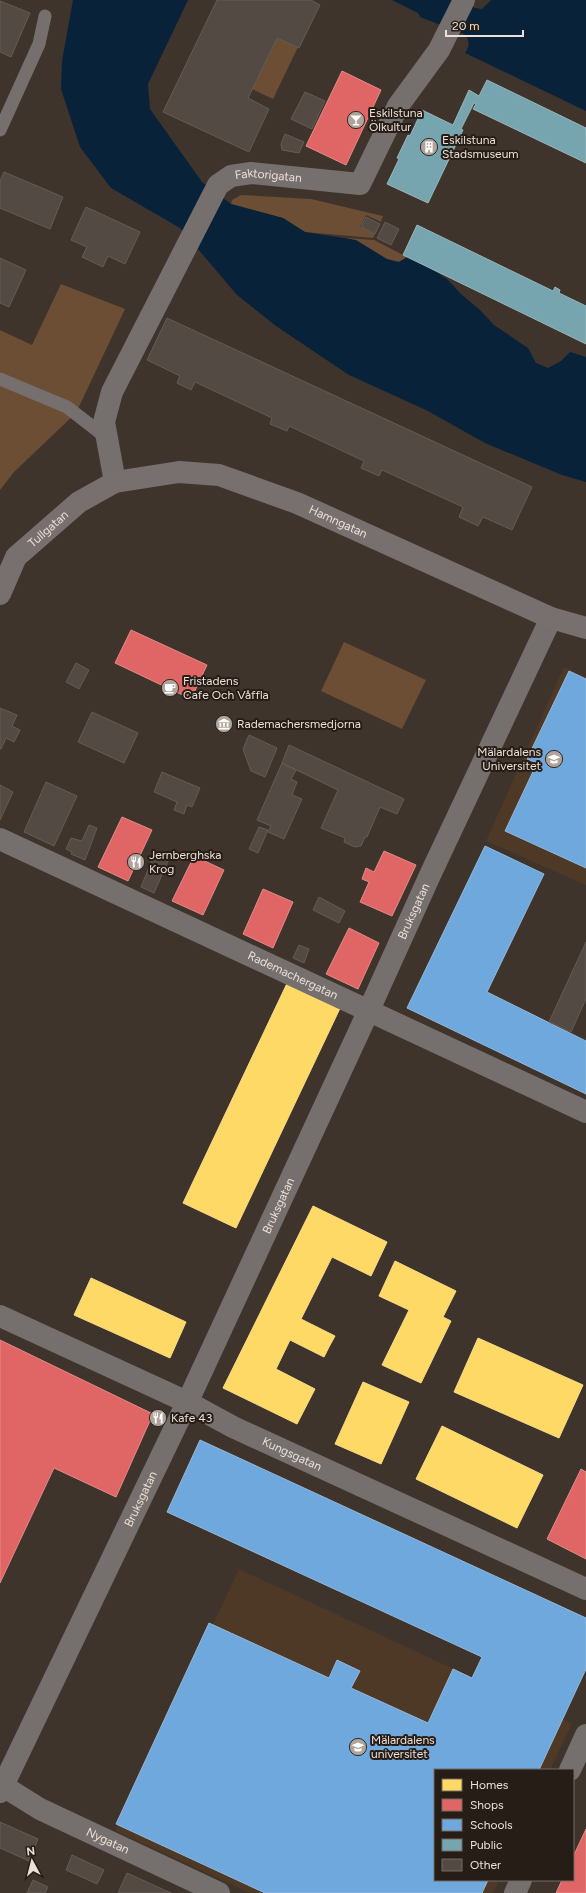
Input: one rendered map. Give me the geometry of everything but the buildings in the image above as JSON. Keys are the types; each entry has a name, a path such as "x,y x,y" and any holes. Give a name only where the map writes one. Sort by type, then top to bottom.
{"street":[{"name":"Faktorigatan","path":"115,482 104,422 112,392 218,185 231,176 251,173 360,184 398,106 439,50 464,0"},
{"name":"Hamngatan","path":"115,482 179,472 219,475 297,503 551,618 586,628"},
{"name":"Tullgatan","path":"0,594 16,557 79,502 115,482"},
{"name":"Hamngatan","path":"551,618 586,644"},
{"name":"Bruksgatan","path":"1,1787 187,1402 431,873 551,618"},
{"name":"Rademachergatan","path":"0,839 586,1112"},
{"name":"Kungsgatan","path":"0,1316 187,1402 233,1427 586,1589"},
{"path":"570,1769 586,1735"},
{"name":"Nygatan","path":"1,1787 40,1809 219,1893"},
{"path":"515,1893 521,1881"}],"lane":[{"path":"0,130 39,44 45,16"},
{"path":"0,379 67,407 107,438"}],"shaded area":[{"path":"277,38 298,47 273,99 252,89"},
{"path":"241,195 311,199 383,216 381,222 366,215 360,227 375,234 373,238 305,232 283,218 231,204 232,200"},
{"path":"346,238 374,240 407,257 398,262 393,261 380,256 353,240"},
{"path":"61,284 125,309 76,413 14,472 0,490 0,330 32,345"},
{"path":"344,642 426,680 402,729 321,691"},
{"name":"Mälardalens Universitet","path":"564,667 586,677 586,885 486,841"},
{"name":"Mälardalens universitet","path":"239,1569 572,1724 550,1769 434,1769 434,1881 499,1881 493,1893 250,1893 116,1831"}],"water":[{"path":"73,0 188,0 148,84 150,109 202,182 231,204 283,218 305,232 356,240 387,259 399,262 407,257 432,269 447,279 494,325 528,348 536,363 548,368 561,361 570,352 586,357 586,482 562,475 485,443 426,410 349,375 276,326 237,295 180,228 111,188 80,147 61,89 62,61"},
{"path":"392,0 462,0 475,8 482,9 491,0 586,0 586,111 465,53 469,43 464,34 420,17 418,13"}],"place":[{"name":"Eskilstuna Ölkultur","path":"356,120"},
{"name":"Eskilstuna Stadsmuseum","path":"429,147"},
{"name":"Fristadens Cafe Och Våffla","path":"170,688"},
{"name":"Rademachersmedjorna","path":"224,724"},
{"name":"Mälardalens Universitet","path":"554,759"},
{"name":"Jernberghska Krog","path":"136,862"},
{"name":"Kafe 43","path":"158,1418"},
{"name":"Mälardalens universitet","path":"358,1747"}]}
